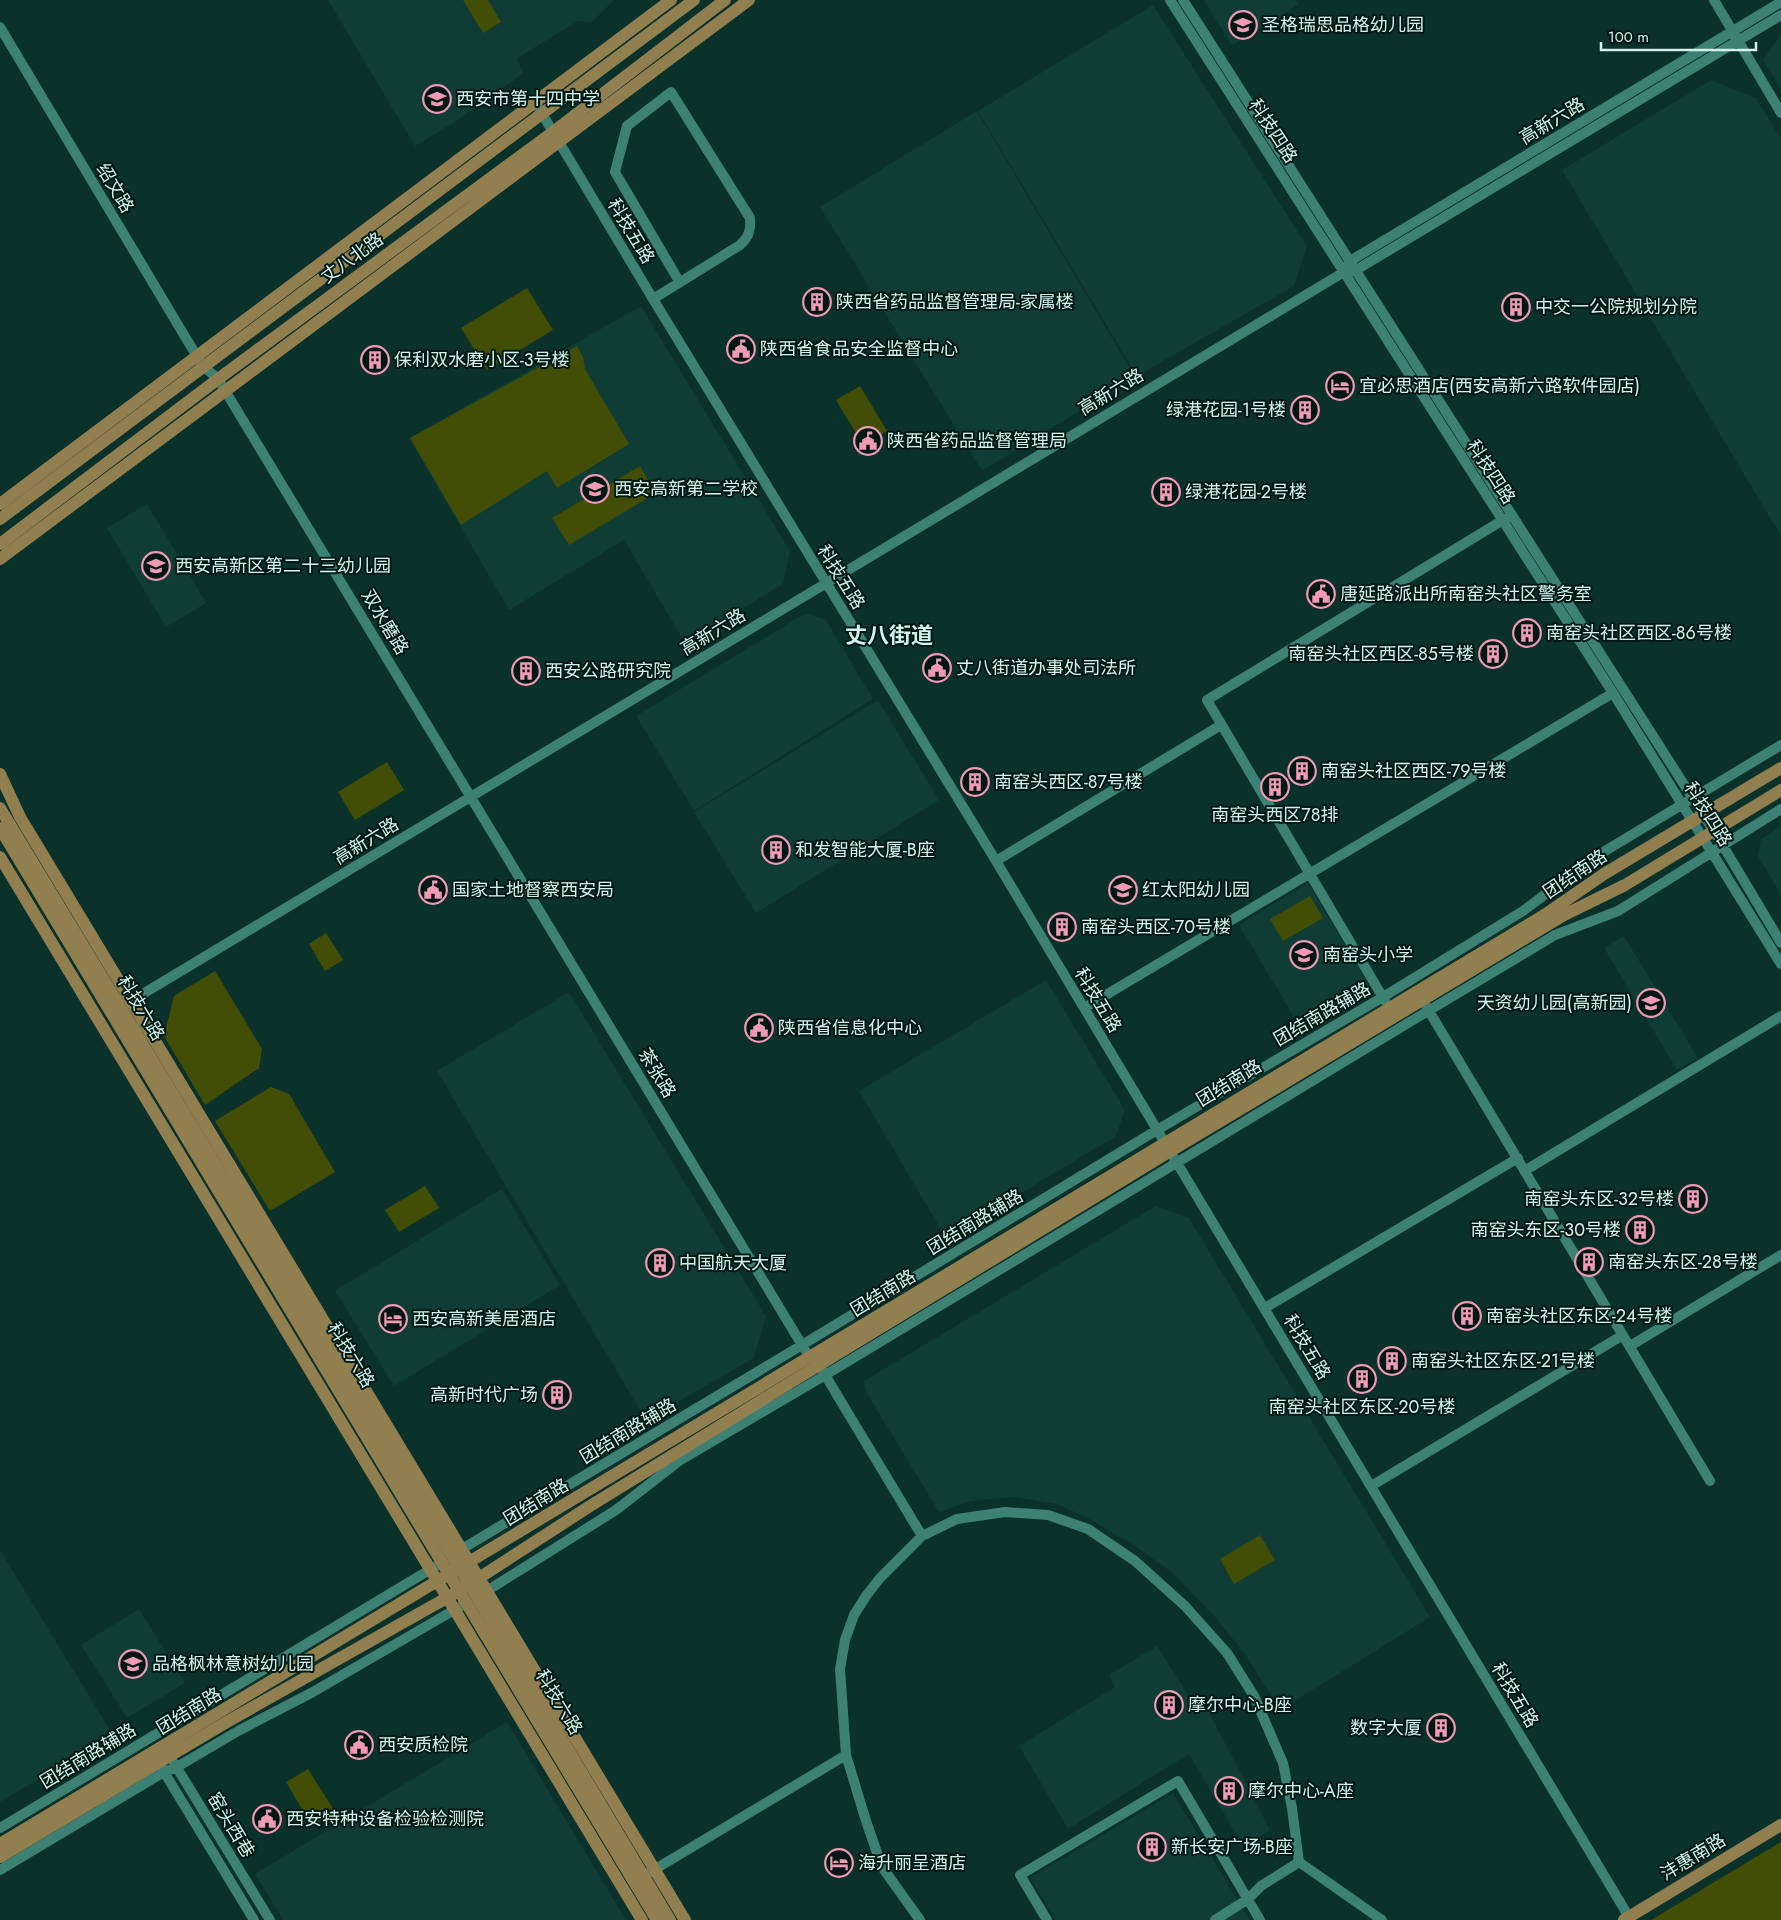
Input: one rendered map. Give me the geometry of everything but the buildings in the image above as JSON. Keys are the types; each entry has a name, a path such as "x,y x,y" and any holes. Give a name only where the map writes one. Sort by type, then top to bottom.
{"main road":[{"path":"0,504 200,361 535,102 671,0"},
{"name":"丈八北路","path":"0,519 200,361 542,114 694,0"},
{"name":"丈八北路","path":"0,544 218,379 556,137 725,0"},
{"path":"0,559 226,391 556,137 749,0"},
{"name":"团结南路","path":"1170,1152 1386,1003 1546,914 1604,874 1781,768"},
{"path":"0,774 20,816 121,1007 446,1559 644,1876 685,1920"},
{"name":"团结南路","path":"167,1751 464,1588 590,1506 1170,1152 1426,1006 1564,915 1625,886 1781,790"},
{"name":"科技六路","path":"0,808 121,1007 446,1559 670,1920"},
{"name":"科技六路","path":"0,828 121,1007"},
{"path":"0,857 99,1021 446,1559"},
{"name":"团结南路","path":"0,1857 158,1763 167,1751 454,1572 818,1366"},
{"path":"471,1600 642,1920"},
{"name":"团结南路","path":"0,1844 158,1763"},
{"name":"沣惠南路","path":"1626,1918 1781,1825"},
{"name":"科技六路","path":"644,1876 657,1920"}],"street":[{"name":"科技四路","path":"1170,0 1344,272 1692,797 1698,817"},
{"name":"科技四路","path":"1183,0 1353,266 1682,803 1698,817 1709,834 1722,844 1781,943"},
{"path":"1714,0 1781,113"},
{"name":"高新六路","path":"99,1021 1344,272 1781,2"},
{"name":"高新六路","path":"1353,266 1781,15"},
{"name":"绍文路","path":"0,28 200,361"},
{"path":"653,299 679,281 740,245 747,238 751,229 750,218 671,92 627,126 615,172 679,281"},
{"name":"科技五路","path":"535,102 1265,1308 1626,1918"},
{"name":"双水磨路","path":"200,361 218,379 226,391 471,796"},
{"path":"1386,1003 1207,700 1507,518"},
{"path":"1084,1008 1613,692"},
{"path":"996,861 1221,725"},
{"name":"团结南路辅路","path":"0,1828 802,1346 1157,1130 1386,1003 1523,911 1594,857 1781,745"},
{"name":"茶张路","path":"471,796 802,1346 818,1366 922,1536"},
{"path":"1710,1481 1526,1170 1426,1006 1555,936 1618,911 1722,844 1781,809"},
{"name":"科技四路","path":"1709,834 1712,851 1781,964"},
{"path":"1526,1170 1781,1016"},
{"path":"1265,1308 1518,1158"},
{"path":"1630,1346 1781,1255"},
{"path":"1371,1486 1623,1335"},
{"path":"0,1870 158,1763 177,1767 238,1731 313,1692 471,1600 616,1510 679,1461 818,1366"},
{"path":"920,1920 882,1867 846,1755 840,1669 845,1640 854,1615 866,1596 880,1578 922,1536 956,1519 1005,1512 1048,1515 1088,1529 1135,1561 1186,1606 1227,1653 1254,1696 1283,1764 1292,1808 1299,1862 1382,1920"},
{"name":"窑头西巷","path":"167,1751 270,1920"},
{"path":"644,1876 846,1755"},
{"name":"窑头西巷","path":"158,1763 254,1920"},
{"path":"1047,1920 1020,1874 1178,1781 1260,1920"},
{"path":"1215,1920 1248,1899 1261,1886 1299,1862"}],"shaded area":[{"name":"西安市第十四中学","path":"328,0 614,0 591,23 578,21 516,59 524,73 450,125 415,146"},
{"name":"圣格瑞思品格幼儿园","path":"1204,0 1296,0 1299,4 1232,46"},
{"path":"1153,5 1307,246 1294,286 1137,376 978,111"},
{"path":"1781,34 1781,90 1763,60"},
{"path":"1711,80 1756,98 1781,139 1781,536 1562,170"},
{"path":"977,111 1135,377 982,471 820,207"},
{"name":"西安高新第二学校","path":"641,306 790,551 783,584 685,643 624,540 509,610 409,438"},
{"name":"西安高新区第二十三幼儿园","path":"147,504 206,603 166,627 107,528"},
{"path":"806,613 826,620 873,699 694,811 636,716"},
{"path":"878,700 939,800 756,913 694,812"},
{"path":"1781,826 1781,895 1758,856 1761,839"},
{"name":"红太阳幼儿园","path":"1125,880 1133,892 1120,900 1113,888"},
{"name":"南窑头小学","path":"1308,883 1369,985 1300,1027 1239,925"},
{"name":"天资幼儿园(高新园)","path":"1624,936 1698,1058 1677,1070 1604,948"},
{"path":"1046,980 1125,1110 1116,1136 946,1238 859,1091"},
{"path":"569,992 766,1316 754,1358 646,1420 437,1071"},
{"path":"502,1189 560,1285 394,1386 335,1291"},
{"path":"1156,1206 1189,1218 1430,1617 1280,1710 1245,1654 1215,1617 1174,1574 1135,1546 1091,1520 1058,1504 1013,1497 971,1501 939,1512 866,1392 864,1381"},
{"path":"0,1550 113,1735 0,1802"},
{"name":"品格枫林意树幼儿园","path":"139,1609 185,1683 127,1718 81,1645"},
{"path":"1157,1646 1192,1701 1207,1708 1270,1830 1243,1846 1189,1754 1068,1829 1019,1746 1115,1687 1109,1675"},
{"path":"507,1722 626,1920 283,1920 255,1874"},
{"path":"1173,1793 1250,1920 1056,1920 1030,1878"}],"green space":[{"path":"463,0 488,0 501,22 483,33"},
{"path":"527,288 553,330 487,370 461,328"},
{"path":"577,346 583,357 585,369 629,444 557,488 547,471 461,525 410,438"},
{"path":"860,386 887,431 863,445 836,400"},
{"path":"640,466 656,493 569,545 552,518"},
{"path":"387,762 404,790 355,820 338,792"},
{"path":"1310,896 1323,918 1283,941 1270,919"},
{"path":"326,933 343,960 325,971 309,944"},
{"path":"215,971 262,1049 259,1068 205,1105 164,1036 174,996"},
{"path":"271,1087 289,1094 335,1172 270,1211 215,1121"},
{"path":"425,1186 439,1208 399,1232 385,1210"},
{"path":"1260,1535 1275,1560 1234,1584 1220,1559"},
{"path":"308,1769 335,1812 312,1826 286,1782"},
{"path":"1781,1842 1781,1920 1651,1920"}],"place":[{"name":"圣格瑞思品格幼儿园","path":"1243,25"},
{"name":"西安市第十四中学","path":"437,99"},
{"name":"陕西省药品监督管理局-家属楼","path":"817,302"},
{"name":"中交一公院规划分院","path":"1516,307"},
{"name":"陕西省食品安全监督中心","path":"741,349"},
{"name":"保利双水磨小区-3号楼","path":"375,360"},
{"name":"宜必思酒店(西安高新六路软件园店)","path":"1340,386"},
{"name":"绿港花园-1号楼","path":"1305,410"},
{"name":"陕西省药品监督管理局","path":"868,441"},
{"name":"西安高新第二学校","path":"595,489"},
{"name":"绿港花园-2号楼","path":"1166,492"},
{"name":"西安高新区第二十三幼儿园","path":"156,566"},
{"name":"唐延路派出所南窑头社区警务室","path":"1321,594"},
{"name":"南窑头社区西区-86号楼","path":"1527,633"},
{"name":"南窑头社区西区-85号楼","path":"1493,654"},
{"name":"丈八街道办事处司法所","path":"937,668"},
{"name":"西安公路研究院","path":"526,671"},
{"name":"南窑头社区西区-79号楼","path":"1302,771"},
{"name":"南窑头西区-87号楼","path":"975,782"},
{"name":"南窑头西区78排","path":"1275,787"},
{"name":"和发智能大厦-B座","path":"776,850"},
{"name":"国家土地督察西安局","path":"433,890"},
{"name":"红太阳幼儿园","path":"1123,890"},
{"name":"南窑头西区-70号楼","path":"1062,927"},
{"name":"南窑头小学","path":"1304,955"},
{"name":"天资幼儿园(高新园)","path":"1651,1003"},
{"name":"陕西省信息化中心","path":"759,1028"},
{"name":"南窑头东区-32号楼","path":"1693,1199"},
{"name":"南窑头东区-30号楼","path":"1640,1230"},
{"name":"南窑头东区-28号楼","path":"1589,1262"},
{"name":"中国航天大厦","path":"660,1263"},
{"name":"南窑头社区东区-24号楼","path":"1467,1316"},
{"name":"西安高新美居酒店","path":"393,1319"},
{"name":"南窑头社区东区-21号楼","path":"1392,1361"},
{"name":"南窑头社区东区-20号楼","path":"1362,1379"},
{"name":"高新时代广场","path":"557,1395"},
{"name":"品格枫林意树幼儿园","path":"133,1664"},
{"name":"摩尔中心-B座","path":"1169,1705"},
{"name":"数字大厦","path":"1441,1728"},
{"name":"西安质检院","path":"359,1745"},
{"name":"摩尔中心-A座","path":"1229,1791"},
{"name":"西安特种设备检验检测院","path":"267,1819"},
{"name":"新长安广场-B座","path":"1152,1847"},
{"name":"海升丽呈酒店","path":"839,1863"}],"district":[{"name":"丈八街道","path":"889,635"}]}
